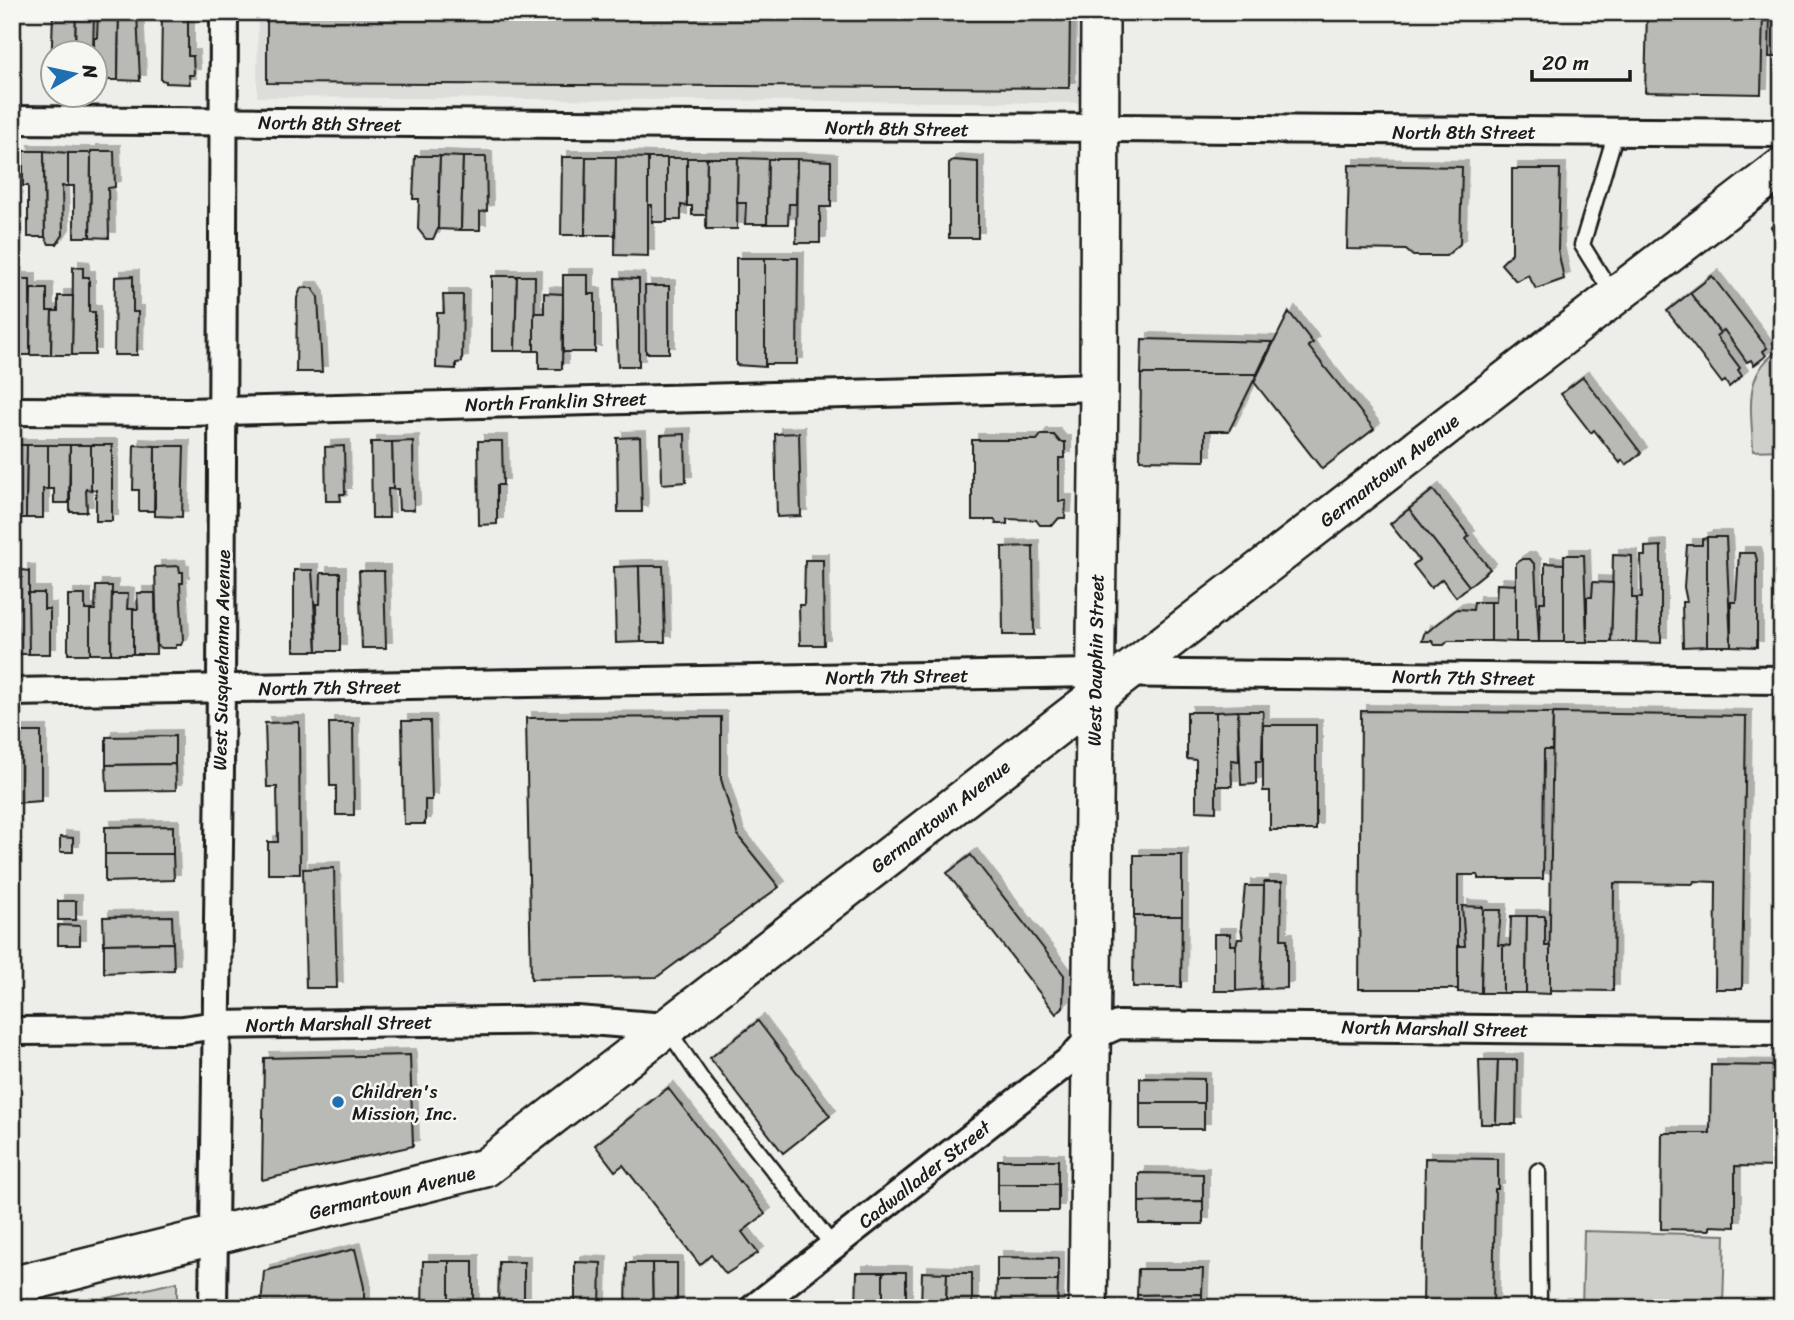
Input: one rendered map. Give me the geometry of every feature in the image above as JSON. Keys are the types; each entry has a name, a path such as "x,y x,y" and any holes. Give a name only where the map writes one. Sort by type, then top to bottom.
{"street":[{"name":"West Susquehanna Avenue","path":"213,1308 221,689 224,12"},
{"name":"West Dauphin Street","path":"1088,1308 1091,1037 1105,681 1099,387 1100,12"},
{"name":"North 8th Street","path":"12,120 1782,133"},
{"name":"Germantown Avenue","path":"12,1286 485,1168 1105,681 1782,167"},
{"name":"North Franklin Street","path":"12,411 223,410 1099,387"},
{"name":"North 7th Street","path":"12,692 1105,681 1782,680"},
{"name":"North Marshall Street","path":"12,1031 183,1030 216,1025 577,1020 666,1027"},
{"name":"North Marshall Street","path":"1091,1037 1118,1025 1782,1032"},
{"name":"Cadwallader Street","path":"754,1308 1072,1059 1091,1037"}],"lane":[{"path":"1614,296 1582,245 1616,132"},
{"path":"666,1027 702,1080 833,1246"},
{"path":"1538,1171 1539,1308"}],"shaded area":[{"path":"258,12 1089,12 1088,103 257,97"},
{"path":"1782,348 1782,450 1753,451 1751,407 1755,381 1769,358"},
{"path":"1584,1231 1725,1235 1723,1308 1582,1308"},
{"path":"177,1282 177,1308 65,1308"}],"building":[{"path":"53,12 76,12 75,38 52,38"},
{"path":"76,12 94,12 93,38 75,38"},
{"path":"98,12 119,12 118,80 108,80 108,38 97,38"},
{"path":"119,12 137,12 140,81 118,80"},
{"path":"162,12 188,12 188,56 193,56 194,75 189,75 190,84 166,83 161,80"},
{"path":"267,12 1070,12 1069,88 267,83"},
{"path":"1647,12 1763,12 1761,94 1645,92"},
{"path":"1770,12 1782,12 1782,57 1769,57"},
{"path":"23,151 44,151 45,237 28,237 28,186 23,186"},
{"path":"44,151 68,153 68,186 62,186 63,235 57,244 49,244 45,237"},
{"path":"91,151 114,151 115,187 108,188 109,238 90,237"},
{"path":"68,153 91,153 90,237 74,237 74,186 68,186"},
{"path":"415,156 440,156 438,229 433,239 426,239 418,229 419,199 413,199"},
{"path":"440,156 463,157 461,230 438,229"},
{"path":"463,157 486,157 487,211 480,212 480,230 461,230"},
{"path":"562,157 586,157 585,235 561,235"},
{"path":"586,157 616,157 615,235 585,235"},
{"path":"616,157 648,158 648,256 615,255"},
{"path":"648,158 667,158 667,222 652,222 652,205 648,205"},
{"path":"667,158 687,158 687,206 681,205 681,220 667,220"},
{"path":"687,158 707,158 706,215 692,215 692,206 687,206"},
{"path":"707,158 738,158 737,229 706,229"},
{"path":"738,158 768,159 767,224 745,224 746,203 737,203"},
{"path":"768,159 797,159 796,204 789,204 788,224 767,224"},
{"path":"797,159 831,161 831,207 820,207 820,243 796,243"},
{"path":"953,160 978,162 978,238 949,238 949,163"},
{"path":"1349,165 1462,167 1460,244 1446,256 1413,256 1406,250 1347,249"},
{"path":"1512,169 1560,169 1558,250 1564,279 1536,289 1528,275 1516,281 1501,264 1512,253"},
{"path":"1782,219 1782,242 1771,227"},
{"path":"736,258 765,258 765,367 736,365"},
{"path":"765,258 798,258 797,364 765,364"},
{"path":"73,267 83,268 83,277 89,277 89,312 95,312 95,355 72,355"},
{"path":"563,275 588,275 588,294 595,294 595,352 563,352"},
{"path":"133,276 133,312 138,312 137,355 114,355 115,277"},
{"path":"492,276 517,276 515,351 492,351"},
{"path":"517,276 535,276 534,351 515,351"},
{"path":"1712,276 1767,348 1763,351 1766,356 1754,365 1751,360 1747,362 1724,330 1720,333 1690,293"},
{"path":"615,278 639,279 639,366 618,366"},
{"path":"15,279 30,279 30,355 12,355"},
{"path":"645,286 669,286 669,353 646,353"},
{"path":"301,288 312,288 318,297 322,372 296,372 297,298"},
{"path":"31,289 47,289 47,311 52,311 51,355 30,355"},
{"path":"544,293 563,294 562,369 539,369 539,351 534,351 534,313 544,313"},
{"path":"1690,293 1720,333 1716,336 1740,368 1738,370 1742,376 1729,387 1725,381 1722,383 1667,311"},
{"path":"443,295 463,295 462,362 456,363 456,369 436,368 437,313 444,313"},
{"path":"58,296 73,296 72,355 51,355 52,311 58,311"},
{"path":"1289,312 1313,343 1308,346 1374,429 1322,469 1254,382"},
{"path":"1142,339 1272,342 1257,374 1141,374"},
{"path":"1141,374 1257,374 1229,431 1205,431 1205,461 1140,460"},
{"path":"1583,377 1641,453 1626,465 1622,460 1620,463 1594,430 1591,433 1561,394"},
{"path":"799,433 801,516 777,517 775,434"},
{"path":"685,434 686,482 662,484 661,435"},
{"path":"1041,435 1054,435 1060,442 1065,442 1065,458 1059,458 1059,501 1066,501 1065,518 1059,518 1053,525 1040,525 1036,520 1007,519 1007,524 996,524 995,520 972,520 972,440 1037,440"},
{"path":"640,437 642,512 618,512 617,438"},
{"path":"413,441 414,510 399,510 398,489 393,489 392,442"},
{"path":"478,441 502,441 503,485 497,485 497,524 479,525"},
{"path":"371,442 392,442 393,489 388,489 389,518 372,518"},
{"path":"12,445 27,445 26,518 12,518"},
{"path":"27,445 48,445 48,489 43,489 43,518 26,518"},
{"path":"48,445 70,445 69,503 54,503 54,489 48,489"},
{"path":"70,445 91,445 91,490 86,489 87,512 70,512"},
{"path":"91,445 112,445 112,521 96,521 96,490 91,490"},
{"path":"134,445 155,446 154,511 139,511 139,490 133,490"},
{"path":"155,446 184,446 182,517 155,516"},
{"path":"344,446 345,494 340,494 341,501 326,501 325,447"},
{"path":"1433,490 1469,536 1466,539 1490,569 1469,586 1409,509"},
{"path":"1409,509 1469,586 1456,597 1442,579 1431,588 1413,565 1419,560 1390,524"},
{"path":"1707,537 1726,537 1731,646 1707,646"},
{"path":"1707,538 1707,646 1683,647 1682,602 1687,602 1684,587 1687,545 1702,545 1702,539"},
{"path":"1033,546 1034,635 1003,635 1002,547"},
{"path":"1661,546 1661,643 1636,642 1637,598 1642,598 1641,556 1645,556 1645,547"},
{"path":"1739,553 1755,553 1757,560 1757,647 1731,646 1731,602 1736,602"},
{"path":"1564,555 1584,555 1587,642 1564,642"},
{"path":"1613,555 1632,556 1632,598 1637,598 1636,642 1611,642"},
{"path":"1522,559 1530,559 1535,565 1539,642 1516,642 1516,563"},
{"path":"805,560 823,560 824,645 800,645 799,605 804,605"},
{"path":"1545,563 1564,564 1564,642 1539,642 1540,602 1545,602"},
{"path":"179,566 180,572 183,572 183,583 180,583 183,640 176,648 162,648 157,645 155,567"},
{"path":"639,566 641,642 616,643 614,567"},
{"path":"639,566 663,566 665,642 641,642"},
{"path":"22,570 29,571 29,654 12,654 12,577 22,577"},
{"path":"294,570 312,570 317,651 294,651"},
{"path":"359,571 384,571 386,648 362,648"},
{"path":"321,573 340,573 340,651 317,651 316,604 320,604"},
{"path":"1593,582 1613,583 1611,642 1587,642 1587,597 1592,597"},
{"path":"1497,584 1516,585 1516,642 1491,641 1491,602 1496,602"},
{"path":"96,586 112,586 111,654 90,654 90,610 95,610"},
{"path":"28,593 44,593 44,609 50,609 50,654 29,654"},
{"path":"137,593 155,593 156,654 133,654 133,609 138,609"},
{"path":"112,594 128,594 127,609 133,609 133,654 111,654"},
{"path":"68,595 85,595 85,610 90,610 90,654 68,654"},
{"path":"1474,602 1491,602 1491,641 1448,641 1444,645 1435,645 1432,641 1422,641 1425,631 1457,609 1473,610"},
{"path":"1238,711 1263,711 1262,761 1256,761 1256,784 1241,785"},
{"path":"1238,711 1239,761 1231,760 1232,786 1216,786 1216,712"},
{"path":"1361,711 1553,713 1552,750 1544,750 1543,879 1478,879 1478,875 1458,875 1458,989 1359,989"},
{"path":"1187,712 1216,712 1216,812 1196,811 1196,760 1187,759"},
{"path":"1553,713 1746,716 1742,989 1715,989 1716,882 1694,881 1693,884 1614,883 1613,991 1549,990"},
{"path":"721,717 721,779 738,836 779,887 657,977 531,979 526,718"},
{"path":"402,721 430,721 432,800 425,800 425,824 404,824"},
{"path":"299,722 300,874 268,874 268,842 278,842 277,787 267,787 265,723"},
{"path":"329,723 353,723 354,815 336,815 336,786 330,786"},
{"path":"1263,725 1316,725 1316,830 1270,830 1270,791 1263,791"},
{"path":"12,732 41,732 41,801 13,803"},
{"path":"175,736 175,764 106,765 106,737"},
{"path":"175,764 176,790 107,791 106,765"},
{"path":"173,826 173,854 105,854 105,827"},
{"path":"60,837 73,838 73,852 60,852"},
{"path":"105,854 173,854 174,880 105,882"},
{"path":"971,855 1064,975 1063,1007 1056,1014 947,873"},
{"path":"1134,855 1182,855 1182,916 1134,916"},
{"path":"334,868 337,988 306,988 303,869"},
{"path":"1264,882 1282,882 1281,939 1287,939 1287,988 1261,989"},
{"path":"1245,886 1264,886 1261,989 1236,991 1236,945 1238,939 1243,939 1241,927"},
{"path":"58,901 76,901 76,920 58,920"},
{"path":"1462,906 1483,907 1481,993 1458,992 1458,946 1465,946"},
{"path":"1483,910 1501,910 1498,945 1503,945 1503,993 1481,993"},
{"path":"172,916 173,943 104,944 103,917"},
{"path":"1134,916 1182,916 1181,987 1133,987"},
{"path":"1511,916 1527,916 1526,993 1503,993 1503,945 1510,946"},
{"path":"1527,916 1545,916 1545,946 1550,946 1550,994 1526,993"},
{"path":"58,925 80,926 80,945 58,945"},
{"path":"1214,934 1230,934 1230,945 1236,945 1236,991 1214,991"},
{"path":"173,943 174,970 104,973 104,944"},
{"path":"758,1021 830,1116 783,1153 710,1058"},
{"name":"Children's Mission, Inc.","path":"410,1055 413,1146 262,1180 264,1058"},
{"path":"1479,1060 1498,1060 1496,1124 1481,1124"},
{"path":"1498,1060 1517,1060 1516,1124 1496,1124"},
{"path":"1711,1065 1782,1066 1782,1167 1735,1166 1735,1227 1710,1226 1710,1230 1661,1229 1662,1133 1710,1133"},
{"path":"1140,1078 1204,1079 1204,1103 1140,1103"},
{"path":"668,1088 765,1214 742,1232 758,1253 726,1274 711,1255 700,1265 623,1165 615,1171 595,1145"},
{"path":"1140,1103 1204,1103 1204,1129 1140,1129"},
{"path":"1425,1158 1498,1159 1493,1308 1423,1308"},
{"path":"998,1160 1058,1160 1058,1184 998,1184"},
{"path":"1139,1173 1203,1174 1203,1201 1139,1202"},
{"path":"998,1184 1058,1184 1058,1211 998,1211"},
{"path":"1203,1201 1203,1224 1139,1224 1139,1202"},
{"path":"355,1249 364,1287 364,1308 261,1307 264,1271"},
{"path":"997,1257 1058,1258 1058,1281 997,1281"},
{"path":"423,1261 449,1261 449,1308 422,1308"},
{"path":"449,1261 473,1261 473,1308 449,1308"},
{"path":"499,1262 524,1262 524,1308 498,1308"},
{"path":"575,1262 601,1263 600,1308 575,1308"},
{"path":"627,1263 652,1263 653,1308 626,1308"},
{"path":"652,1263 677,1263 677,1308 653,1308"},
{"path":"1138,1269 1203,1269 1202,1294 1137,1295"},
{"path":"857,1272 883,1272 883,1308 856,1308"},
{"path":"883,1272 906,1272 906,1308 883,1308"},
{"path":"922,1272 947,1273 946,1308 921,1308"},
{"path":"947,1273 972,1273 972,1308 946,1308"},
{"path":"997,1281 1058,1281 1057,1307 996,1307"},
{"path":"1202,1294 1202,1308 1137,1308 1137,1295"}],"place":[{"name":"Children's Mission, Inc.","path":"338,1102"}]}
